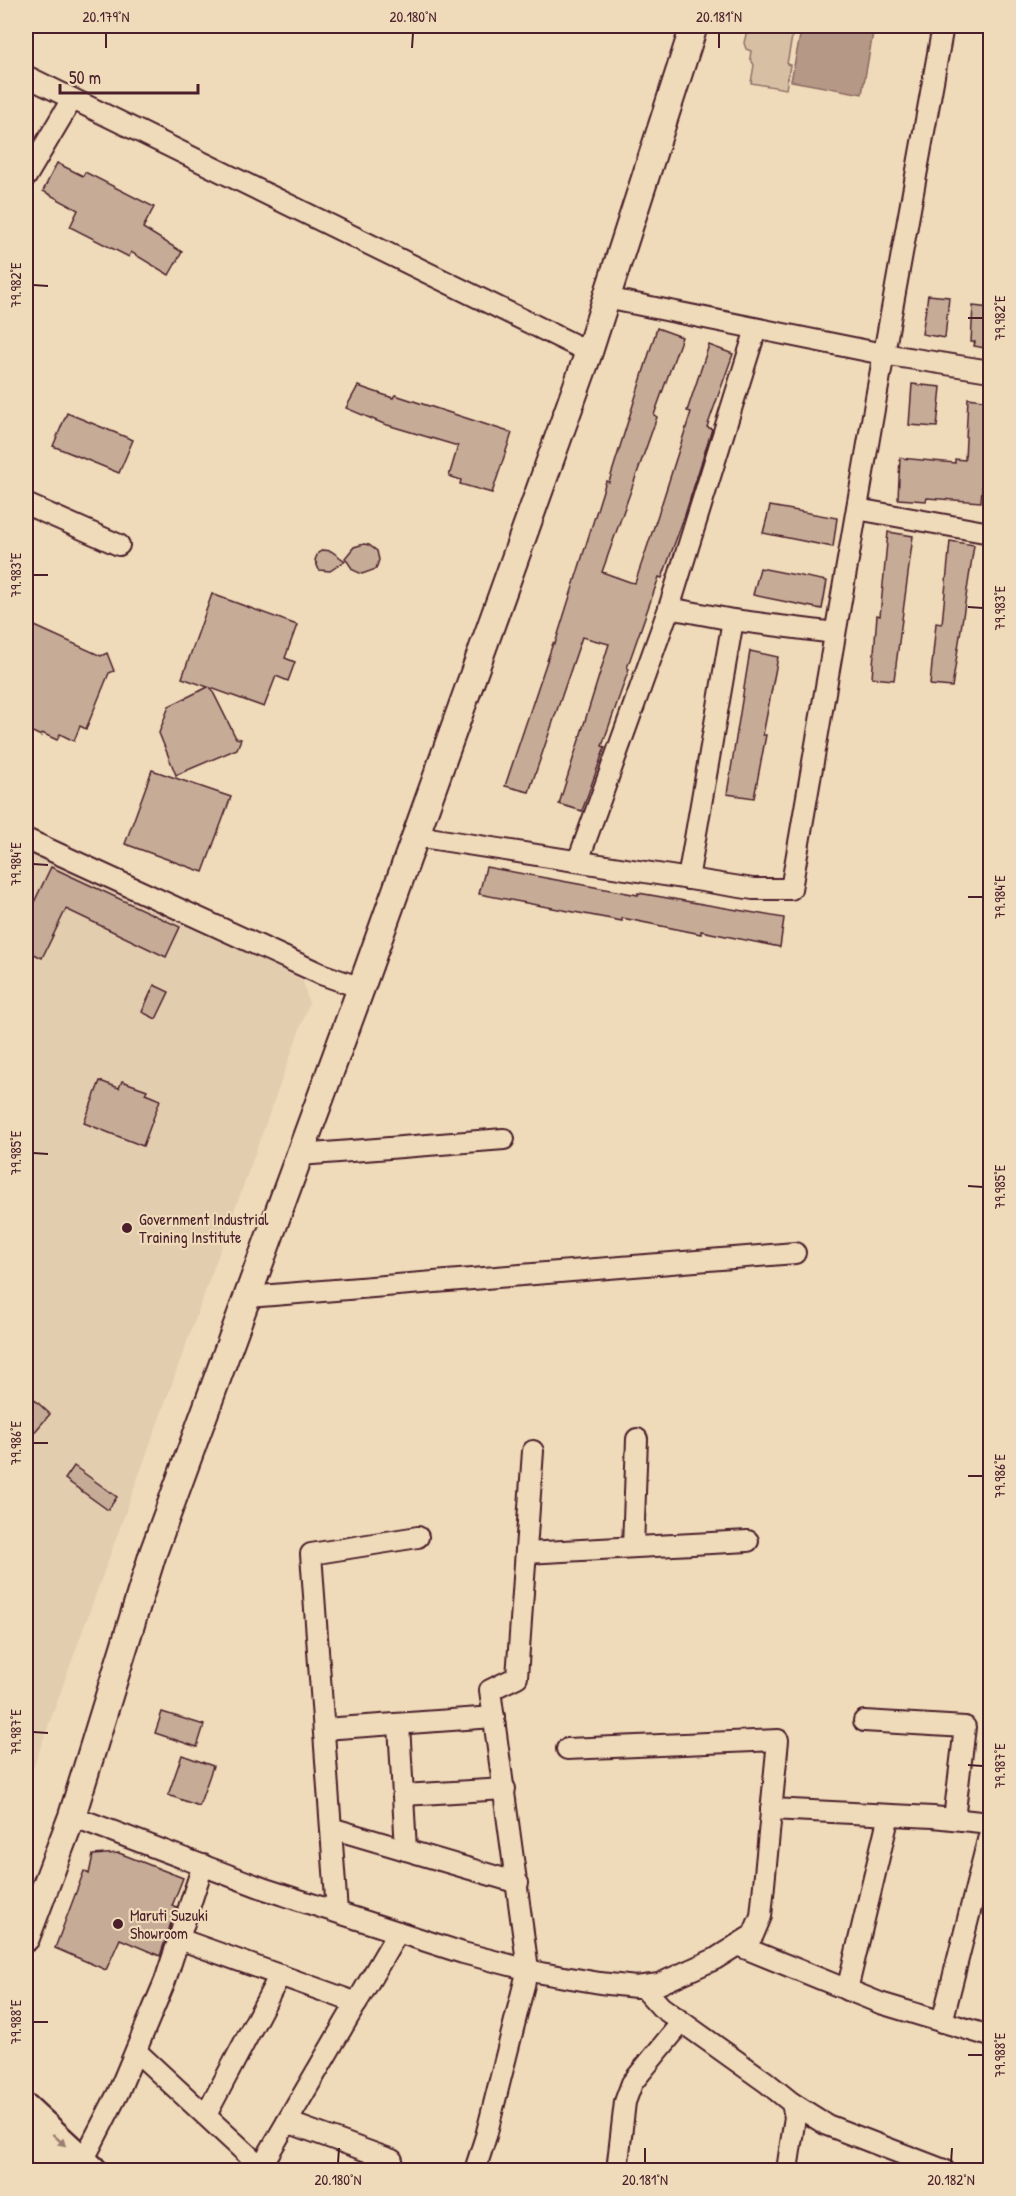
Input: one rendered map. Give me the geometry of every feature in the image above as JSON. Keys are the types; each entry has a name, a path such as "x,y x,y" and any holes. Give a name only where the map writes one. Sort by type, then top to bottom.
{"highway":[{"path":"26,2109 78,2168"},
{"path":"26,2139 78,2168"}],"main road":[{"path":"26,1938 72,1816 153,1553 361,988 589,352 694,26"}],"street":[{"path":"416,836 753,890 791,889 856,509 943,26"},
{"path":"26,76 589,352"},
{"path":"26,177 72,99"},
{"path":"606,298 884,354 990,371"},
{"path":"578,861 669,608 756,329"},
{"path":"26,504 119,545"},
{"path":"856,509 990,533"},
{"path":"669,608 733,620 835,633"},
{"path":"688,879 733,620"},
{"path":"26,839 321,974 361,988"},
{"path":"300,1155 504,1139"},
{"path":"248,1297 795,1253"},
{"path":"633,1547 637,1439"},
{"path":"475,2170 486,2136 528,1969 490,1690 517,1677 533,1451"},
{"path":"337,1912 311,1554 418,1537"},
{"path":"526,1553 748,1541"},
{"path":"324,1729 494,1717"},
{"path":"864,1721 965,1727 954,1819"},
{"path":"399,1724 406,1850"},
{"path":"72,1816 265,1889 463,1953 600,1983 636,1988 659,1984 716,1959 753,1935 760,1916 778,1740 567,1749"},
{"path":"403,1795 505,1789"},
{"path":"771,1809 990,1822"},
{"path":"848,1990 889,1815"},
{"path":"331,1828 518,1883"},
{"path":"942,2022 990,1832"},
{"path":"78,2168 118,2093 165,1981 203,1865"},
{"path":"136,2051 206,2115 260,2169 398,1932"},
{"path":"179,1939 357,2003"},
{"path":"737,1945 880,2003 990,2036"},
{"path":"206,2115 280,1975"},
{"path":"643,1986 661,2007 792,2103 827,2125 944,2170"},
{"path":"617,2170 625,2102 632,2083 682,2022"},
{"path":"787,2170 795,2117 792,2103"},
{"path":"287,2122 392,2160"}],"shaded area":[{"path":"748,26 794,26 787,64 790,65 786,89 751,83 754,65 750,58 751,51 746,49 744,43"},
{"path":"802,26 832,26 873,33 862,94 791,81"},
{"name":"Government Industrial Training Institute","path":"26,852 293,974 303,981 309,1004 26,1788"}],"building":[{"path":"57,163 83,176 85,172 154,207 143,228 182,252 169,275 131,252 129,257 70,227 78,210 43,191"},
{"path":"928,295 949,297 945,338 922,334"},
{"path":"973,306 990,308 990,349 974,346 975,342 971,342"},
{"path":"657,328 682,337 654,415 657,417 602,572 630,582 635,583 661,506 691,412 687,411 709,345 733,354 707,427 712,429 685,515 662,578 659,577 627,668 629,669 602,746 605,747 582,811 559,804 609,644 582,637 529,792 505,786 553,643 555,644 606,481 609,482"},
{"path":"912,384 941,387 937,427 909,425"},
{"path":"358,386 393,398 395,395 512,433 492,493 460,484 461,480 449,476 458,446 384,424 346,408"},
{"path":"968,398 990,401 990,442 986,441 981,502 927,498 926,501 898,499 900,458 955,463 955,459 965,460"},
{"path":"67,413 133,440 119,473 53,446"},
{"path":"770,506 837,518 833,547 763,533"},
{"path":"888,532 913,536 894,680 872,678 877,615 880,616"},
{"path":"950,541 974,545 952,687 930,685 936,623 942,624"},
{"path":"364,544 377,551 379,560 376,569 362,574 353,570 345,558 354,547"},
{"path":"323,550 331,551 345,561 330,571 319,570 315,560 318,553"},
{"path":"760,568 827,581 822,609 753,595"},
{"path":"212,594 297,625 285,658 295,662 288,681 276,676 264,707 211,688 236,738 241,739 237,749 176,775 159,733 169,706 208,687 182,678"},
{"path":"26,622 101,656 107,653 114,671 109,673 86,729 80,726 74,741 60,734 57,740 26,729"},
{"path":"750,651 778,657 754,798 727,794"},
{"path":"152,770 231,797 203,872 125,844"},
{"path":"51,867 180,927 166,957 66,909 42,958 26,950 26,919"},
{"path":"486,867 638,895 638,893 784,918 780,947 701,931 701,934 622,918 622,921 479,894"},
{"path":"154,985 169,992 156,1019 142,1012"},
{"path":"100,1081 119,1088 122,1081 147,1090 145,1094 160,1100 143,1146 84,1123"},
{"path":"26,1392 50,1414 26,1442"},
{"path":"74,1466 117,1497 108,1510 65,1479"},
{"path":"162,1712 204,1725 197,1747 155,1733"},
{"path":"182,1755 213,1766 199,1806 168,1795"},
{"name":"Maruti Suzuki Showroom","path":"119,1853 183,1878 172,1906 176,1908 160,1956 120,1939 106,1970 55,1948 84,1871 89,1874 93,1855"}],"place":[{"name":"Government Industrial Training Institute","path":"127,1228"},
{"name":"Maruti Suzuki Showroom","path":"118,1924"}]}
